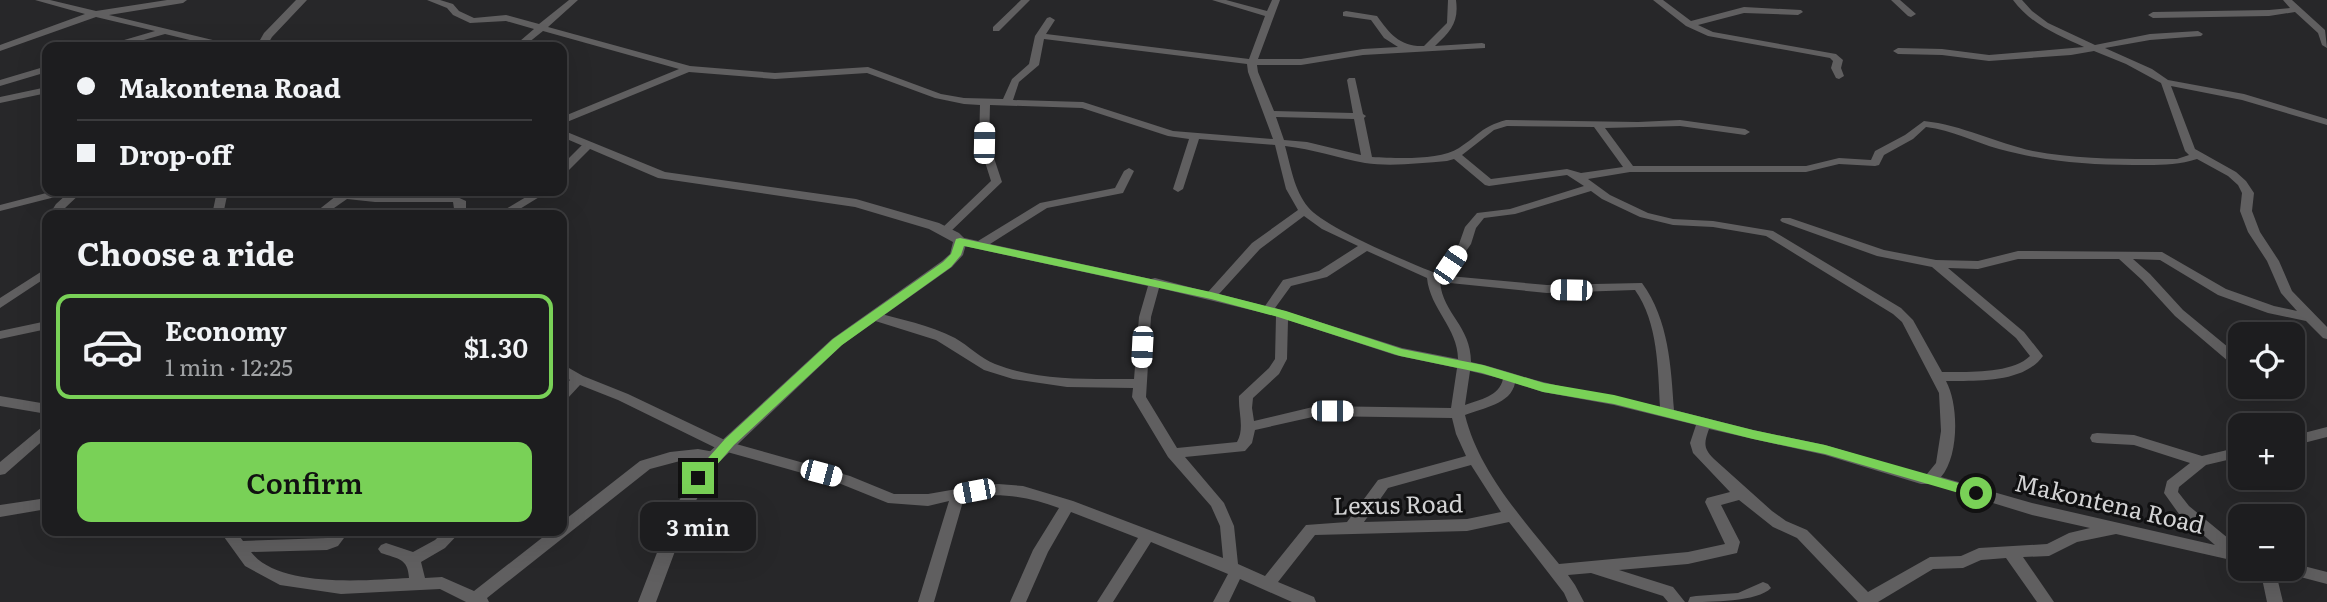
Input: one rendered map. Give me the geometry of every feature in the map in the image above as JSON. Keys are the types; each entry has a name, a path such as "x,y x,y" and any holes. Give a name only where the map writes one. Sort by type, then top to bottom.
{"street":[{"path":"39,0 207,42"},
{"path":"0,48 91,15 183,0"},
{"path":"264,42 302,0"},
{"path":"431,0 450,6 456,13 473,20 503,18 689,69 775,76 868,70 939,96 985,102 1083,105 1154,130 1307,145 1367,160 1437,160 1456,155 1497,125 1528,121 1680,123 1745,132"},
{"path":"524,42 574,0"},
{"path":"996,29 1026,0"},
{"path":"1216,0 1270,14"},
{"path":"1276,0 1252,61 1253,72 1271,114 1291,189 1304,211 1326,227 1365,247 1437,278 1526,289 1571,290 1638,286 1651,313 1660,342 1667,412"},
{"path":"1427,48 1452,26 1452,0"},
{"path":"1657,0 1689,24 1711,34 1831,55 1838,60 1836,68 1839,76"},
{"path":"1895,0 1911,14"},
{"path":"2017,0 2041,21 2099,47 2165,82 2244,97 2327,122"},
{"path":"2287,0 2324,32 2327,45"},
{"path":"2153,15 2269,13 2299,9"},
{"path":"1689,24 1744,10 1798,12"},
{"path":"1346,14 1374,18 1387,36 1405,48"},
{"path":"1007,103 1018,77 1034,65 1040,36 1050,20"},
{"path":"126,42 166,30"},
{"path":"1898,51 1942,52 1982,58 2099,47 2150,37 2198,34"},
{"path":"1040,36 1252,61 1301,62 1405,48 1482,47"},
{"path":"567,119 689,69"},
{"path":"0,83 42,70"},
{"path":"1352,80 1361,116 1367,160"},
{"path":"2165,82 2190,151 2232,174 2242,183 2248,192 2246,211 2254,232 2273,261 2287,293 2327,335"},
{"path":"0,100 42,91"},
{"path":"945,231 997,182 984,143 985,102"},
{"path":"1271,114 1361,116"},
{"path":"1597,124 1630,169"},
{"path":"1579,177 1630,169 1807,169 1839,161 1875,163 1879,153 1909,137 1924,124 1959,131 2011,149 2066,160 2178,162 2196,156"},
{"path":"567,135 662,175 856,203 945,231 960,241 956,255 947,264 818,359 720,452 698,478 679,513 647,602"},
{"path":"1178,190 1195,136"},
{"path":"567,166 588,145"},
{"path":"1456,155 1489,183 1561,172 1573,173 1590,188 1644,215 1673,222 1713,224 1769,233 1897,311 1907,320 1946,393 1948,432 1943,465 1931,479"},
{"path":"982,244 1044,205 1119,191 1129,171"},
{"path":"1576,602 1473,459 1458,413 1464,365 1462,340 1433,293 1437,278 1465,244 1471,227 1481,215 1511,212 1590,188"},
{"path":"0,208 47,196"},
{"path":"58,210 71,196"},
{"path":"324,210 345,196"},
{"path":"511,210 534,196"},
{"path":"1211,296 1256,246 1304,211"},
{"path":"1786,220 1881,253 1936,264 1978,265 2018,255 2162,256 2222,292 2272,310 2308,317"},
{"name":"Makontena Road","path":"960,241 1211,296 1275,312 1366,343 1510,376 1543,387 1667,412 1825,450 1994,499 2228,553"},
{"path":"1173,453 1240,447 1245,443 1249,427 1245,408 1246,396 1273,371 1281,359 1275,312 1287,283 1323,274 1365,247"},
{"path":"2123,257 2146,276 2179,313 2228,354"},
{"path":"1936,264 2020,335 2037,356 2035,360 2007,371 1984,376 1938,377"},
{"path":"0,304 42,275"},
{"path":"1154,282 1145,317 1139,397 1173,453 1217,503 1227,526 1234,569 1221,602"},
{"path":"873,316 933,334 982,363 1005,372 1063,383 1140,383"},
{"path":"0,335 42,325"},
{"path":"567,371 578,379 623,397 720,452 845,480 893,499 928,500 998,489 1023,491 1148,534 1308,602"},
{"path":"1249,427 1317,411 1458,413 1501,396 1507,391 1510,376"},
{"path":"567,391 578,379"},
{"path":"0,401 42,408"},
{"path":"1704,422 1696,447 1741,494 1782,526 1794,528 1802,534 1868,601 1930,563 1963,562 1979,554 2049,550 2074,537 2116,528"},
{"path":"2305,438 2327,432"},
{"path":"0,470 42,434"},
{"path":"2097,438 2134,440 2202,461"},
{"path":"567,528 645,465 658,460 720,452"},
{"path":"2228,455 2202,461 2172,485 2171,493 2184,510 2228,546"},
{"path":"1352,527 1383,484 1473,459"},
{"path":"926,602 958,494"},
{"path":"1555,570 1688,558 1732,548 1733,542 1712,502 1741,494"},
{"path":"0,511 42,505"},
{"path":"1018,602 1041,550 1068,505"},
{"name":"Lexus Road","path":"1268,584 1311,529 1466,525 1513,515"},
{"path":"1105,602 1148,534"},
{"path":"230,536 250,562 280,579 305,585 341,588 442,583 478,600 557,536"},
{"path":"238,547 327,544 338,536"},
{"path":"413,559 449,536"},
{"path":"386,549 413,559 418,567 417,583"},
{"path":"2011,553 2046,602"},
{"path":"1590,568 1668,591 1677,602"},
{"path":"2305,573 2327,578"},
{"path":"2271,581 2275,602"},
{"path":"1696,602 1740,599 1763,588"}],"route":[{"path":"698,478 729,442 837,342 947,264 956,255 960,241 1211,296 1282,314 1400,352 1497,372 1543,387 1614,400 1825,450 1976,493"}]}
